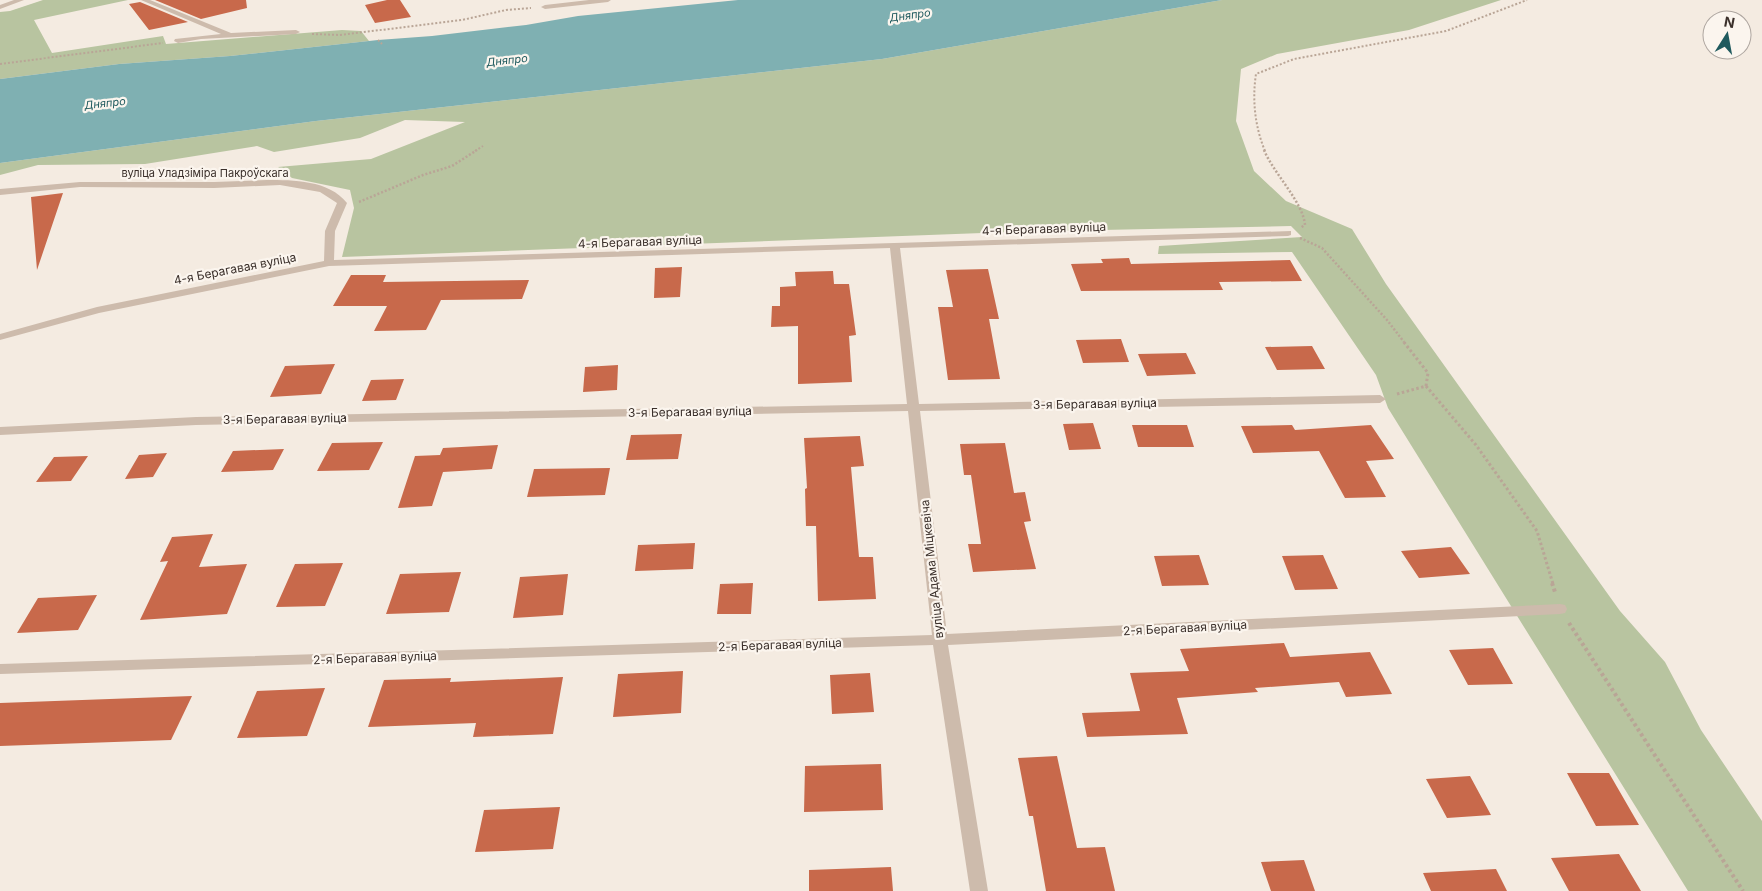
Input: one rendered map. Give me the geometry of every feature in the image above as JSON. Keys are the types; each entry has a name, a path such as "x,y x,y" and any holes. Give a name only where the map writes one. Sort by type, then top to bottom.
{"street":[{"path":"0,7 21,0"},
{"path":"144,0 233,36"},
{"path":"545,7 608,0"},
{"path":"178,41 201,36 296,32"},
{"name":"вуліца Уладзіміра Пакроўскага","path":"0,192 72,185 258,182 320,188 336,195 342,203 340,211"},
{"path":"329,263 330,231 340,211"},
{"name":"4-я Берагавая вуліца","path":"0,337 97,310 329,263 1288,233"},
{"name":"вуліца Адама Міцкевіча","path":"895,246 940,640 979,891"},
{"name":"3-я Берагавая вуліца","path":"0,431 196,421 1380,399"},
{"name":"2-я Берагавая вуліца","path":"0,669 940,640 1560,609"}],"path":[{"path":"1288,233 1305,226 1304,214 1262,147 1258,130 1254,88 1256,74 1294,60 1446,31 1527,0"},
{"path":"296,32 340,35 462,20 506,10 545,7"},
{"path":"378,40 382,44"},
{"path":"0,64 178,41"},
{"path":"340,211 410,180 446,168 483,146"},
{"path":"1288,233 1322,248 1387,320 1428,373 1426,386 1476,445 1538,531 1560,609 1743,891"},
{"path":"1380,399 1426,386"}],"green space":[{"path":"43,0 128,0 34,20 52,53 163,36 166,44 342,30 361,31 369,41 230,56 119,64 0,79 0,12 10,11"},
{"path":"1222,0 1501,0 1409,30 1277,54 1241,69 1236,121 1254,171 1286,201 1352,229 1386,284 1620,611 1665,662 1701,730 1762,821 1762,891 1688,891 1388,408 1376,375 1292,252 1158,254 1159,246 1302,237 1291,226 1009,232 342,257 354,208 350,190 292,178 278,167 371,159 465,122 405,120 360,138 274,152 257,146 145,164 38,165 0,175 0,163 316,121 882,59"}],"water":[{"name":"Дняпро","path":"738,0 1222,0 882,59 316,121 0,163 0,79 119,64 230,56 432,36 526,25 578,16"}],"building":[{"path":"155,0 246,0 247,8 201,19"},
{"path":"387,0 400,0 411,17 375,23 365,5"},
{"path":"140,2 188,22 149,30 129,4"},
{"path":"63,193 37,270 31,197"},
{"path":"1129,258 1131,264 1290,260 1302,281 1219,282 1223,290 1081,291 1071,264 1103,263 1101,259"},
{"path":"682,267 680,297 654,298 655,268"},
{"path":"988,269 999,319 989,319 1000,379 948,380 938,307 953,307 946,270"},
{"path":"833,271 834,284 849,284 856,335 849,336 852,382 798,384 798,326 771,327 772,306 780,306 780,287 796,286 795,272"},
{"path":"351,275 386,275 383,282 529,280 522,299 441,300 426,330 374,331 387,306 333,306"},
{"path":"1121,339 1129,362 1083,363 1076,340"},
{"path":"1312,346 1325,369 1277,370 1265,347"},
{"path":"1186,353 1196,374 1147,376 1138,354"},
{"path":"335,364 321,394 270,397 285,366"},
{"path":"618,365 617,390 583,392 585,367"},
{"path":"404,379 396,400 362,401 371,380"},
{"path":"1093,423 1101,449 1069,450 1063,424"},
{"path":"1132,425 1187,425 1194,447 1138,447"},
{"path":"1292,425 1295,430 1371,425 1394,459 1366,461 1386,497 1345,498 1319,451 1253,453 1241,426"},
{"path":"682,434 678,459 626,460 631,435"},
{"path":"860,436 864,466 851,467 859,557 873,557 876,599 818,601 816,526 806,526 805,489 807,488 804,438"},
{"path":"383,442 369,470 317,471 332,443"},
{"path":"1005,443 1014,493 1025,492 1031,521 1024,522 1036,569 973,572 968,544 981,544 971,475 964,475 960,444"},
{"path":"498,445 492,469 443,472 432,506 398,508 415,456 440,455 443,448"},
{"path":"284,449 273,470 221,472 233,451"},
{"path":"167,453 153,477 125,479 139,455"},
{"path":"88,456 71,481 36,482 54,457"},
{"path":"610,468 605,495 527,497 534,469"},
{"path":"213,534 199,567 247,564 227,614 140,620 168,561 160,562 172,537"},
{"path":"695,543 693,569 635,571 638,545"},
{"path":"1451,547 1470,574 1419,578 1401,551"},
{"path":"1199,555 1209,585 1162,586 1154,556"},
{"path":"1323,555 1338,589 1295,590 1282,556"},
{"path":"343,563 325,606 276,607 295,564"},
{"path":"461,572 449,612 386,614 400,574"},
{"path":"568,574 563,615 513,618 520,577"},
{"path":"753,583 751,614 717,614 720,584"},
{"path":"97,595 78,630 17,633 38,598"},
{"path":"1284,643 1290,657 1370,652 1392,694 1346,697 1339,682 1255,688 1258,692 1177,698 1188,734 1087,737 1082,713 1140,711 1130,673 1189,671 1180,649"},
{"path":"1493,648 1513,684 1468,685 1449,650"},
{"path":"683,671 681,713 613,717 618,674"},
{"path":"870,673 874,712 832,714 830,675"},
{"path":"563,677 553,734 473,737 476,723 368,727 384,680 451,678 450,682"},
{"path":"325,688 307,736 237,738 257,691"},
{"path":"192,696 171,740 0,746 0,703"},
{"path":"1057,756 1077,848 1105,847 1115,891 1046,891 1033,816 1029,816 1018,758"},
{"path":"881,764 883,810 804,812 805,766"},
{"path":"1567,773 1609,773 1639,825 1596,826"},
{"path":"1470,776 1491,815 1447,818 1426,779"},
{"path":"560,807 553,849 475,852 484,810"},
{"path":"1619,854 1641,891 1569,891 1551,858"},
{"path":"1304,860 1315,891 1271,891 1261,862"},
{"path":"891,867 893,891 809,891 809,870"},
{"path":"1496,869 1507,891 1431,891 1423,873"}]}
